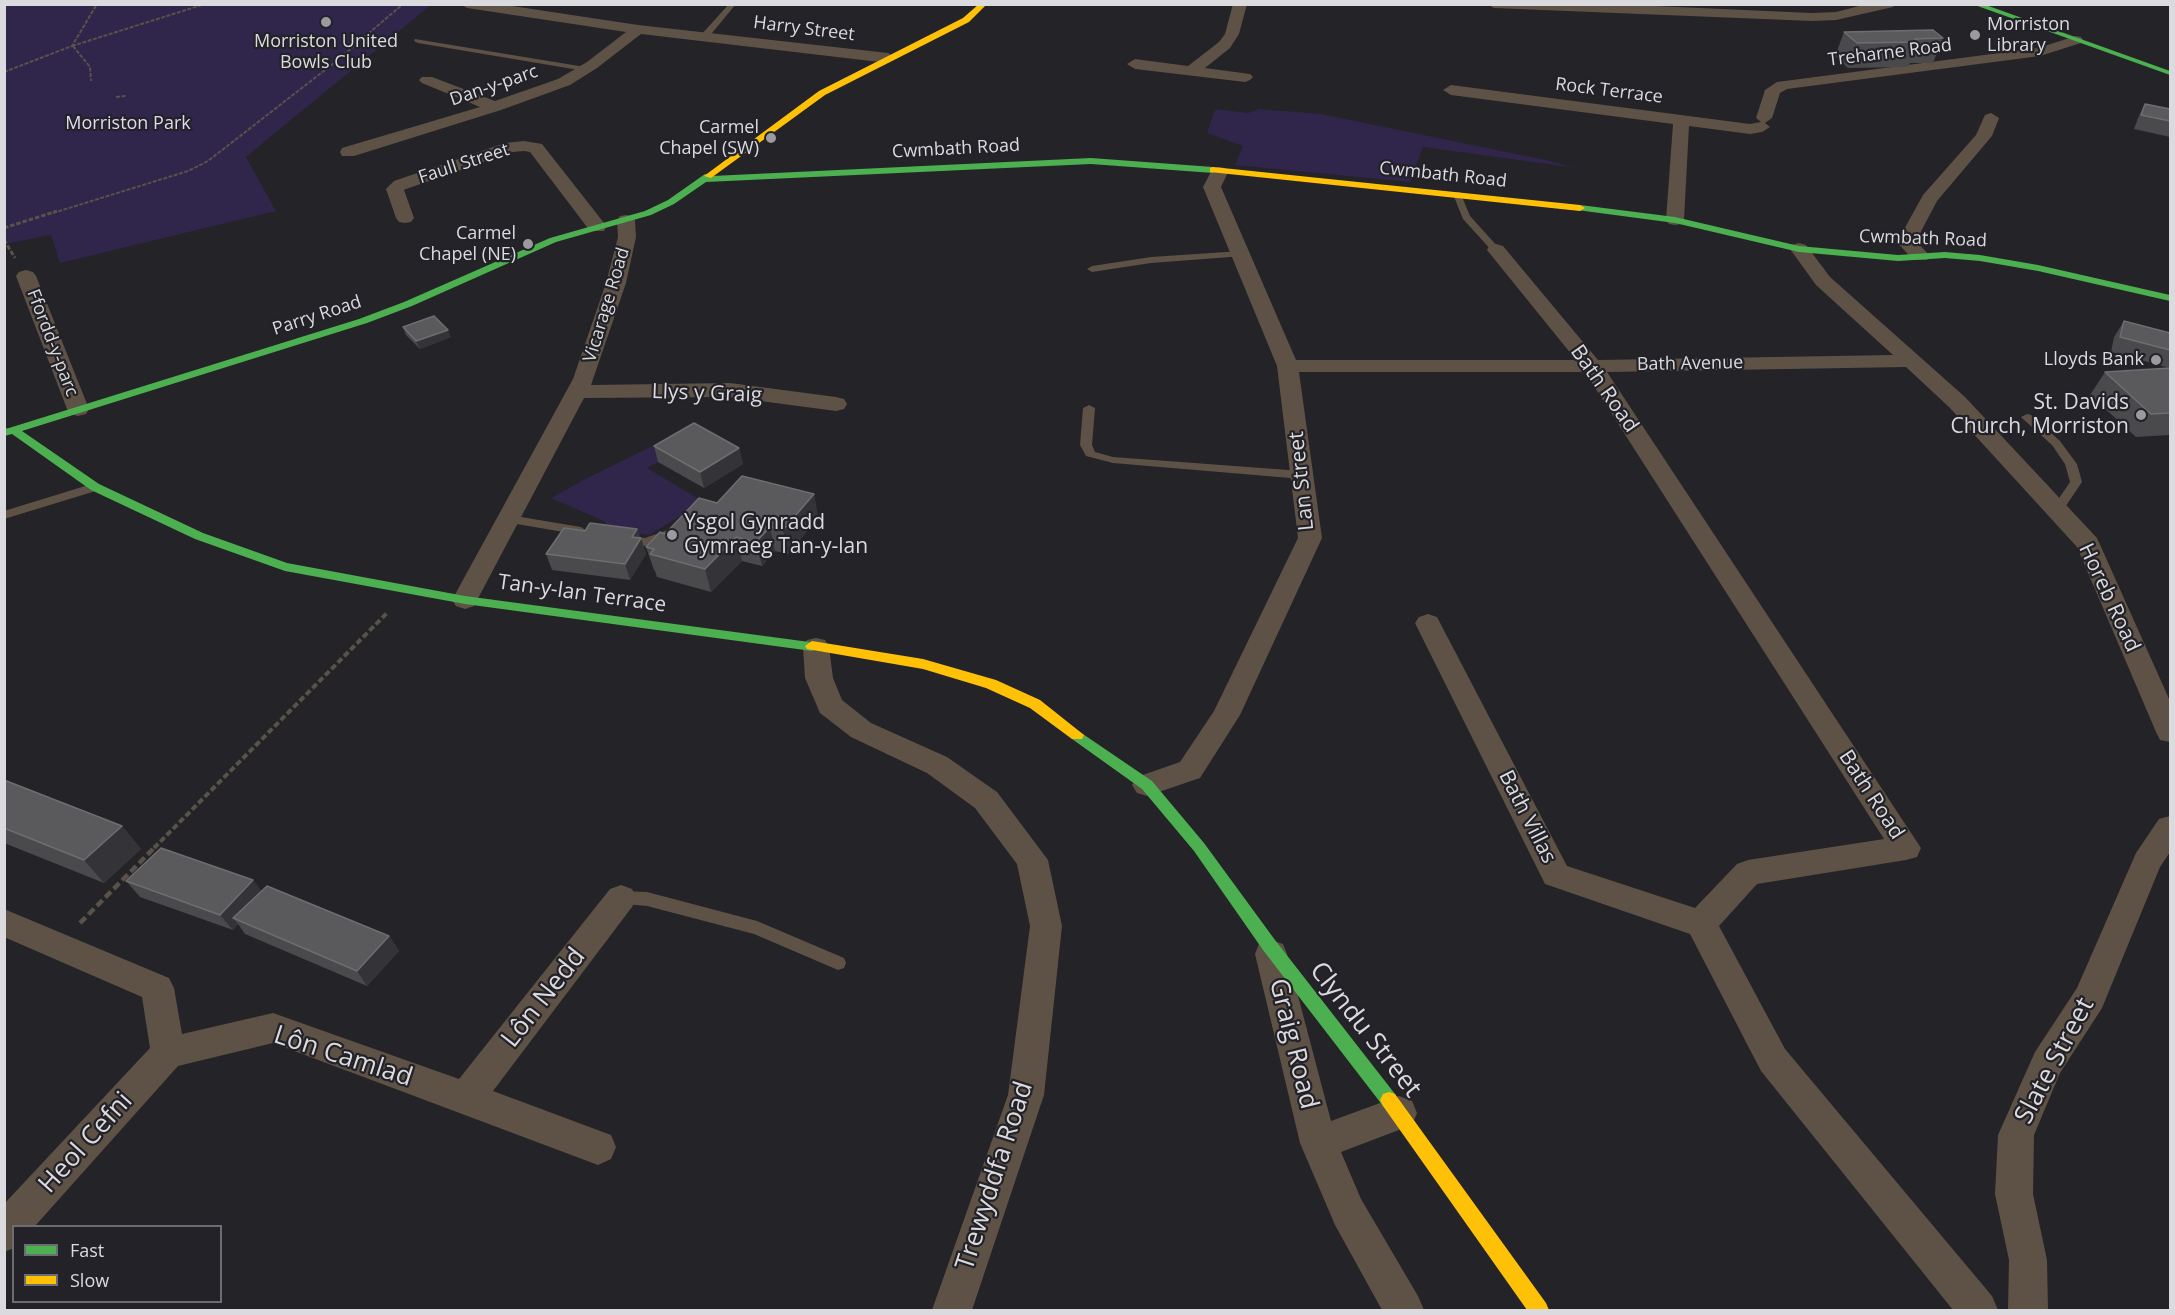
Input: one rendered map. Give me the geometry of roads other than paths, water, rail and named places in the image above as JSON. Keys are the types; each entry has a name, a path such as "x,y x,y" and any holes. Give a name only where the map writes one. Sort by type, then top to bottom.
{"street":[{"name":"Harry Street","path":"467,4 638,29 888,58"},
{"name":"Vicarage Road","path":"465,600 584,379 616,283 627,237 626,220 648,213 670,202 822,93 966,20 984,4"},
{"path":"1191,70 1225,45 1232,34 1240,4"},
{"path":"1494,4 1633,7 1812,17 1836,16 1888,4"},
{"path":"1982,5 2170,73"},
{"name":"Dan-y-parc","path":"348,152 495,107 564,82 638,29"},
{"name":"Treharne Road","path":"1763,123 1773,90 1783,85 2004,57 2040,51 2076,40"},
{"path":"1135,64 1245,77"},
{"path":"427,80 495,107"},
{"name":"Rock Terrace","path":"1451,90 1750,129 1763,123"},
{"path":"1920,256 1906,242 1929,199 1984,136 1991,118"},
{"path":"1675,220 1681,120"},
{"name":"Faull Street","path":"405,218 395,189 400,185 511,147 536,148 597,227"},
{"name":"Cwmbath Road","path":"705,179 1090,161 1151,164 1457,194 1675,220 1798,249 1898,258 1920,256 1980,258 2038,268 2170,298"},
{"name":"Lan Street","path":"1147,784 1190,770 1226,715 1310,538 1288,366 1212,187 1219,171"},
{"name":"Parry Road","path":"9,432 363,321 408,304 553,240 626,220"},
{"name":"Horeb Road","path":"1798,249 1823,280 1957,402 2088,544 2170,732"},
{"name":"Bath Road","path":"1496,250 1592,366 1906,848 1748,873 1701,924"},
{"name":"Ffordd-y-parc","path":"27,276 78,409"},
{"name":"Bath Avenue","path":"1288,366 1592,366 1911,361"},
{"name":"Llys y Graig","path":"577,392 730,390 836,404"},
{"name":"Tan-y-lan Terrace","path":"9,432 95,487 199,536 285,567 465,600 816,647 923,664 991,684 1035,704 1147,784"},
{"name":"Bath Villas","path":"1428,623 1556,875 1701,924"},
{"name":"Trewyddfa Road","path":"816,647 819,678 830,706 861,730 937,765 986,800 1032,860 1046,926 1026,1095 952,1311"},
{"name":"Clyndu Street","path":"1147,784 1199,847 1269,945 1400,1113 1539,1311"},
{"name":"Slate Street","path":"2028,1311 2028,1260 2014,1194 2016,1135 2047,1064 2090,997 2147,862 2170,828"},
{"name":"Lôn Nedd","path":"466,1098 621,897"},
{"path":"4,922 157,988 168,1053"},
{"path":"1701,924 1773,1059 1978,1311"},
{"name":"Graig Road","path":"1269,945 1318,1143 1348,1212 1404,1311"},
{"name":"Lôn Camlad","path":"168,1053 273,1028 598,1147"},
{"name":"Heol Cefni","path":"4,1233 168,1053"},
{"path":"1318,1143 1400,1113"}],"lane":[{"path":"704,37 733,4"},
{"path":"418,41 585,69"},
{"path":"1457,194 1466,217 1496,250"},
{"path":"1092,269 1151,260 1240,254"},
{"path":"1089,408 1086,445 1090,454 1113,460 1302,475"},
{"path":"2027,417 2056,443 2071,464 2076,482 2057,510"},
{"path":"4,515 95,487"},
{"path":"509,519 598,535"},
{"path":"618,539 645,542 658,539 677,529"},
{"path":"621,897 647,899 756,928 838,963"}],"place":[{"name":"Morriston United Bowls Club","path":"326,22"},
{"name":"Morriston Library","path":"1975,35"},
{"name":"Carmel Chapel (SW)","path":"771,138"},
{"name":"Carmel Chapel (NE)","path":"528,244"},
{"name":"Lloyds Bank","path":"2156,360"},
{"name":"St. Davids Church, Morriston","path":"2141,415"},
{"name":"Ysgol Gynradd Gymraeg Tan-y-lan","path":"672,535"}],"park label":[{"name":"Morriston Park","path":"128,124"}]}
